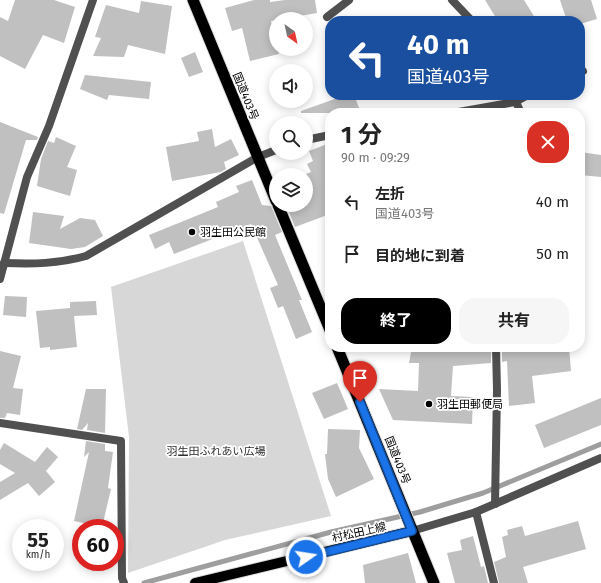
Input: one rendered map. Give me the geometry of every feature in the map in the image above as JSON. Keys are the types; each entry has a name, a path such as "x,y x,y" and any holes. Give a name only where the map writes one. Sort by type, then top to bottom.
{"highway":[{"name":"国道403号","path":"193,0 269,184"},
{"path":"281,212 325,318"},
{"name":"国道403号","path":"339,352 434,583"}],"main road":[{"name":"村松田上線","path":"195,583 412,531"}],"street":[{"path":"0,279 27,177 49,126 93,0"},
{"path":"327,16 349,0"},
{"path":"452,0 467,16"},
{"path":"473,108 506,100"},
{"path":"313,139 325,136"},
{"path":"4,263 40,265 65,262 86,256 258,157 269,153"},
{"path":"495,504 496,352"},
{"path":"0,423 121,442 123,580"},
{"path":"412,531 476,512 601,458"},
{"path":"476,512 494,583"}],"green space":[{"name":"羽生田ふれあい広場","path":"243,241 331,516 225,540 128,573 129,437 111,287"}],"building":[{"path":"15,0 54,0 75,7 64,43 43,35 25,69 0,56 0,17 8,21"},
{"path":"254,0 270,0 270,2 285,0 315,0 317,13 269,12 269,56 271,56 250,61 242,28 232,31 225,8"},
{"path":"485,0 524,0 534,16 495,16"},
{"path":"560,0 591,0 597,19 585,23 585,16 565,16"},
{"path":"141,1 172,6 165,54 128,45 124,57 93,56 101,38 95,37 106,5 139,13"},
{"path":"195,52 203,72 189,77 181,58"},
{"path":"85,75 151,82 149,99 109,95 107,100 80,89"},
{"path":"332,100 356,100 359,108 325,108 325,113 301,113 301,111"},
{"path":"0,122 38,137 37,140 26,140 4,214 0,213"},
{"path":"212,129 215,147 231,139 239,155 224,162 226,169 221,172 172,181 166,147 199,141 197,132"},
{"path":"56,137 76,146 67,167 77,170 70,196 37,186 41,159 48,141 54,143"},
{"path":"325,145 325,216 295,227 289,212 313,212 313,168 309,168 307,164 313,161 313,149"},
{"path":"585,153 601,155 601,177 585,175"},
{"path":"252,180 262,205 269,206 269,212 274,212 282,232 275,235 302,300 299,300 312,332 296,339 283,306 278,308 270,288 278,285 251,224 174,254 169,242 155,249 149,235 218,207 216,202 239,192 236,186"},
{"path":"33,212 64,216 60,229 80,218 95,220 103,236 85,247 71,249 29,243"},
{"path":"5,296 27,297 26,317 3,315"},
{"path":"96,301 97,315 74,316 77,347 50,350 50,347 40,348 36,311 70,308 70,302"},
{"path":"0,351 21,356 13,388 23,389 20,415 7,413 5,418 0,418"},
{"path":"411,352 491,352 491,363 453,366 451,396 473,397 472,424 393,420 379,389 418,391 419,363 409,363"},
{"path":"502,352 569,352 571,371 532,376 535,403 509,406 507,361 502,362"},
{"path":"337,383 348,409 324,419 312,393"},
{"path":"86,389 106,389 105,433 87,430 88,423 82,430 77,429"},
{"path":"601,398 601,425 544,448 535,425"},
{"path":"328,429 360,430 359,448 374,479 336,497 328,479 325,454 327,454"},
{"path":"86,441 105,444 105,451 113,452 108,488 111,489 104,519 74,519 89,452 84,457"},
{"path":"4,443 35,462 47,447 58,457 46,471 55,482 39,496 28,483 0,500 0,482 15,473 0,464 0,450"},
{"path":"578,521 586,549 523,567 528,583 499,583 494,562 506,557 502,537 508,535 507,530 522,526 525,536"},
{"path":"473,536 481,567 484,566 488,583 455,583 447,553 462,550 460,540"},
{"path":"408,553 416,583 365,583 363,565"}],"waterway":[{"path":"144,583 331,532 420,512 483,493 601,444"}],"place":[{"name":"羽生田公民館","path":"192,232"},
{"name":"羽生田郵便局","path":"429,404"}],"route":[{"path":"306,557 412,531 360,402"}]}
